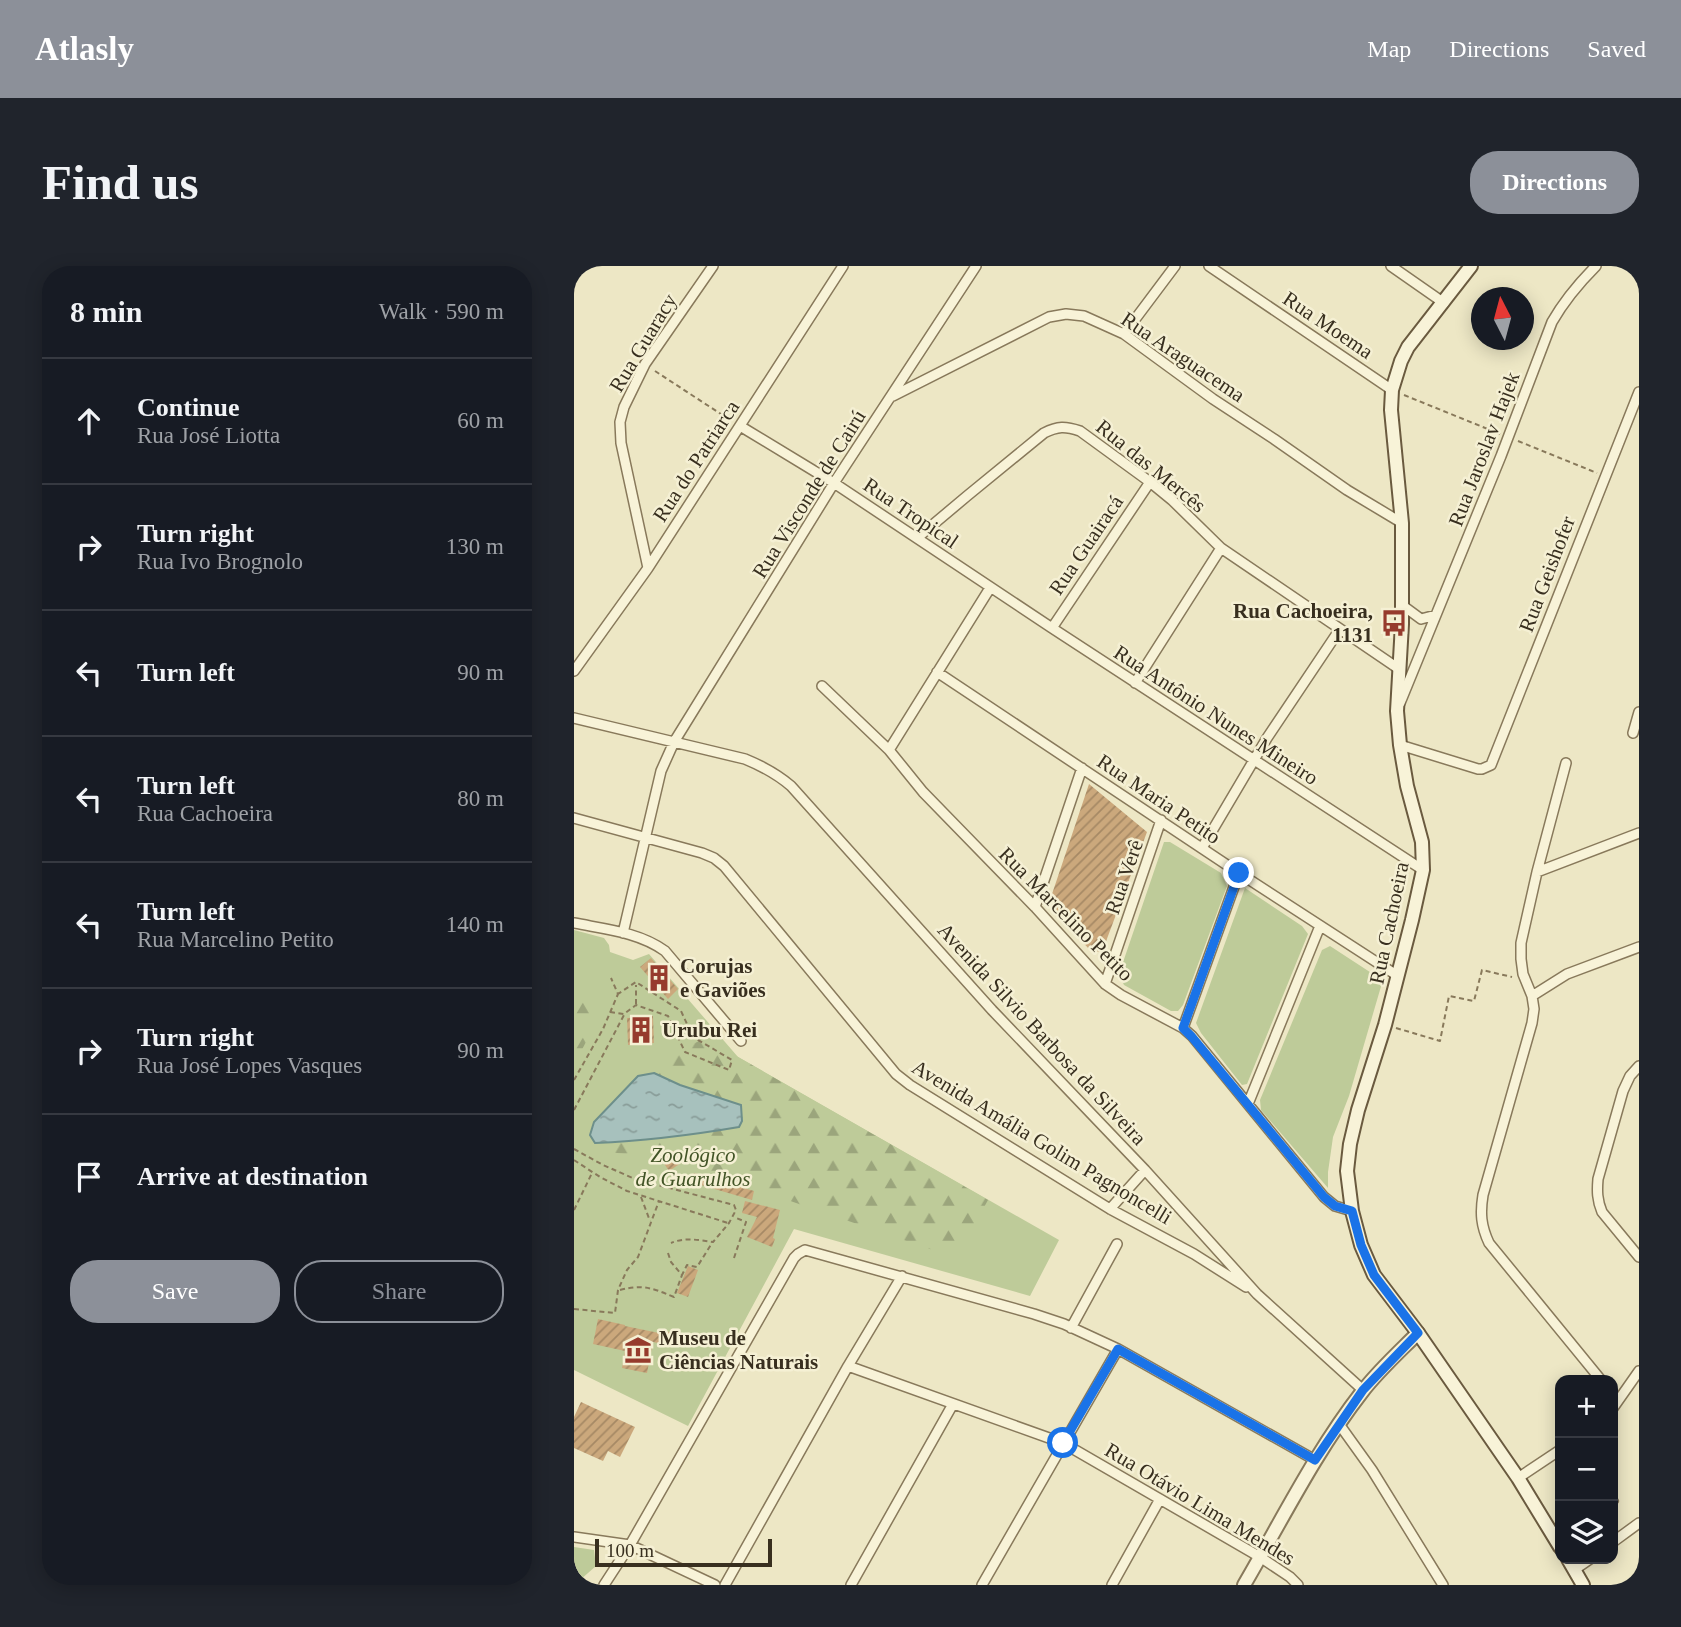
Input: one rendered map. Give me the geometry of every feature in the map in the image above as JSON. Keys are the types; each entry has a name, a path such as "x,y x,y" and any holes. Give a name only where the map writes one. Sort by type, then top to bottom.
{"main road":[{"name":"Rua Cachoeira","path":"1471,266 1408,347 1392,390 1392,429 1402,523 1402,605 1397,711 1407,786 1423,842 1423,870 1385,1025 1358,1110 1347,1171 1352,1211 1361,1245 1374,1275 1418,1333 1518,1478 1555,1539"},
{"path":"1244,1585 1315,1460 1339,1424 1363,1390 1418,1333"},
{"path":"1571,1564 1583,1585"}],"street":[{"name":"Rua Guaracy","path":"648,568 621,443 620,422 624,407 645,364 713,266"},
{"name":"Rua do Patriarca","path":"574,671 648,568 843,266"},
{"name":"Rua Visconde de Cairú","path":"623,933 661,771 674,742 834,483 976,266"},
{"path":"1124,334 1175,266"},
{"name":"Rua Moema","path":"1209,266 1392,390"},
{"path":"1391,266 1444,303"},
{"name":"Rua Jaroslav Hajek","path":"1397,711 1552,322 1581,281 1596,266"},
{"name":"Rua Araguacema","path":"892,397 1049,317 1066,314 1084,316 1124,334 1213,399 1402,523"},
{"name":"Rua Geishofer","path":"1400,745 1478,769 1487,768 1494,761 1639,393"},
{"name":"Rua Tropical","path":"740,426 834,483 990,588"},
{"name":"Rua das Mercês","path":"917,538 1034,441 1055,428 1066,426 1080,431 1150,482 1221,548 1399,669"},
{"name":"Rua Guairacá","path":"1052,628 1150,482"},
{"path":"1135,683 1221,548"},
{"path":"889,750 990,588"},
{"name":"Rua Antônio Nunes Mineiro","path":"990,588 1423,870"},
{"path":"1402,605 1421,619 1436,615"},
{"path":"1202,848 1268,738 1340,629"},
{"name":"Rua Maria Petito","path":"937,672 1398,976"},
{"name":"Rua Marcelino Petito","path":"822,686 889,750 923,792 1035,907 1105,984 1183,1028 1324,1197 1335,1206 1352,1211"},
{"path":"1633,733 1639,712"},
{"name":"Avenida Silvio Barbosa da Silveira","path":"574,718 745,759 778,775 791,786 992,1010 1145,1170 1257,1294 1363,1390"},
{"path":"1566,763 1521,943 1521,959 1534,1009 1532,1023 1480,1214 1489,1243 1597,1375"},
{"path":"1035,907 1082,768"},
{"name":"Avenida Amália Golim Pagnoncelli","path":"574,818 714,858 724,866 896,1074 1110,1209 1194,1254 1257,1294"},
{"name":"Rua Verê","path":"1105,984 1161,821"},
{"path":"1537,872 1639,833"},
{"path":"1183,1028 1239,873"},
{"path":"574,923 643,938 665,951 741,1041"},
{"path":"1248,1104 1320,926"},
{"path":"1532,996 1567,974 1639,947"},
{"path":"1639,1066 1630,1076 1623,1091 1598,1179 1597,1193 1602,1212 1639,1257"},
{"path":"1110,1209 1145,1170"},
{"path":"1071,1328 1117,1244"},
{"path":"604,1585 630,1545 794,1258 801,1251 815,1251 1034,1314 1071,1328 1118,1349 1315,1460"},
{"path":"725,1585 848,1366 902,1276"},
{"path":"982,1585 1118,1349"},
{"name":"Rua Otávio Lima Mendes","path":"848,1366 1063,1443 1260,1557 1298,1585"},
{"path":"1618,1396 1639,1371"},
{"path":"851,1585 953,1404"},
{"path":"1339,1424 1443,1585"},
{"path":"1518,1478 1555,1453"},
{"path":"1112,1585 1160,1499"},
{"path":"1618,1538 1639,1523"},
{"path":"574,1537 630,1545 715,1585"}],"path":[{"path":"645,364 740,426"},
{"path":"1392,390 1605,476"},
{"path":"1385,1025 1440,1041 1449,996 1474,1001 1482,970 1525,979"},
{"path":"611,978 618,994"},
{"path":"574,1080 603,1030 618,994 636,982"},
{"path":"636,982 681,1012 693,1037 732,1060 729,1070 685,1052 668,1016 636,1005"},
{"path":"636,982 636,1005"},
{"path":"574,1110 624,1014 636,1005"},
{"path":"610,1012 624,1014"},
{"path":"574,1149 635,1179 734,1205 736,1210 734,1217 712,1242 697,1267 687,1265 674,1297 650,1287 636,1286 618,1290"},
{"path":"574,1160 628,1191 729,1223"},
{"path":"574,1210 592,1172"},
{"path":"641,1195 651,1222"},
{"path":"574,1309 615,1313 618,1290 627,1270 638,1257 659,1201"},
{"path":"734,1217 746,1222 734,1258"},
{"path":"671,1242 690,1239 712,1242"},
{"path":"668,1253 671,1262 682,1275"}],"green space":[{"path":"1164,842 1170,842 1221,873 1227,886 1183,1005 1178,1011 1171,1011 1124,985 1119,974"},
{"path":"1245,888 1302,926 1308,934 1247,1084 1242,1085 1196,1023"},
{"name":"Zoológico de Guarulhos","path":"574,930 604,938 610,952 633,960 649,954 738,1057 1059,1240 1030,1296 794,1229 688,1426 574,1370"},
{"path":"1330,946 1376,976 1382,983 1349,1096 1333,1137 1328,1188 1261,1110 1260,1100 1322,950"},
{"path":"574,992 594,995 601,1013 574,1065"},
{"path":"705,1038 988,1200 956,1258 735,1182 732,1185 706,1177 686,1166 674,1151 661,1159 588,1149 595,1143 690,1135 739,1127 680,1085 654,1073 677,1052"},
{"path":"574,1547 594,1550 596,1566 580,1580 574,1578"}],"water":[{"path":"654,1073 680,1085 741,1105 742,1121 739,1127 595,1143 590,1135 594,1122 638,1076"}],"building":[{"path":"1089,784 1147,832 1102,952 1091,951 1048,906"},
{"name":"Corujas e Gaviões","path":"651,958 678,989 668,999 640,967"},
{"name":"Urubu Rei","path":"653,1016 654,1043 628,1045 627,1018"},
{"path":"674,1151 681,1163 669,1171 661,1159"},
{"path":"694,1173 754,1191 752,1200 691,1182"},
{"path":"745,1201 780,1210 772,1247 747,1237 757,1217 742,1213"},
{"path":"688,1266 698,1270 688,1297 677,1293"},
{"path":"598,1319 659,1333 660,1330 674,1333 672,1346 653,1342 647,1373 622,1368 625,1351 593,1344"},
{"path":"581,1402 635,1427 620,1457 608,1451 603,1461 574,1448 574,1417"}],"place":[{"name":"Rua Cachoeira, 1131","path":"1394,623"},
{"name":"Corujas e Gaviões","path":"659,978"},
{"name":"Urubu Rei","path":"641,1030"},
{"name":"Museu de Ciências Naturais","path":"638,1350"}],"route":[{"path":"1063,1443 1118,1349 1315,1460 1363,1390 1418,1333 1374,1275 1361,1245 1352,1211 1335,1206 1324,1197 1183,1028 1239,873"}]}
